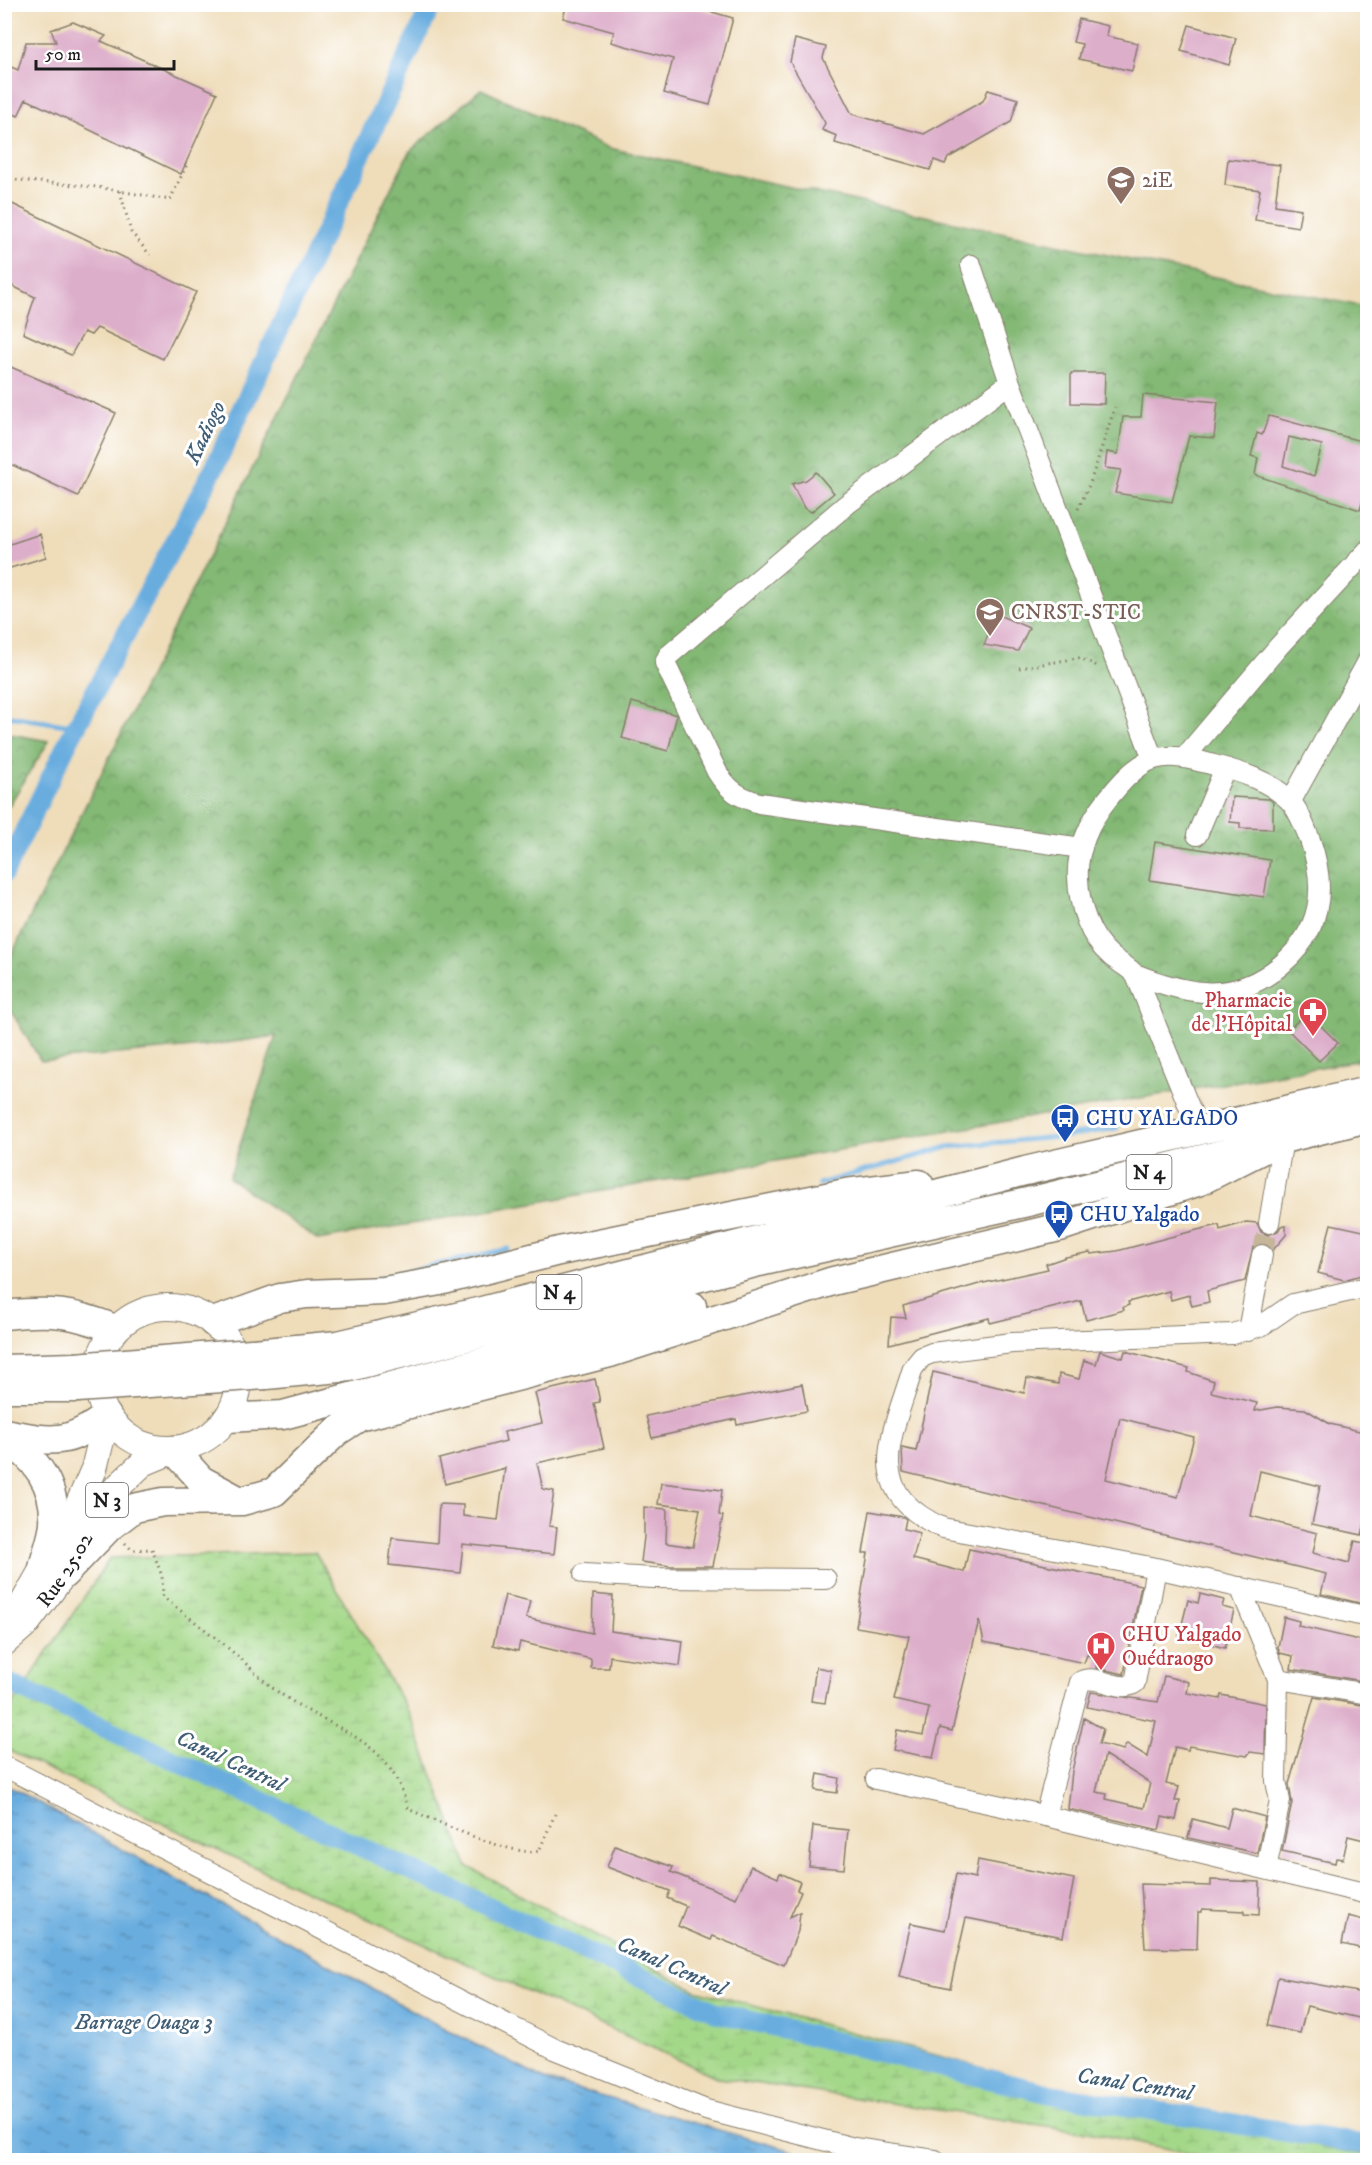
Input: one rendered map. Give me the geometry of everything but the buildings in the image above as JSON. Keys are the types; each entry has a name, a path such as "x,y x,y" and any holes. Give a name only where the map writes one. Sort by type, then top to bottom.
{"highway":[{"name":"N 4","path":"265,1364 478,1312 1025,1171 1368,1092"},
{"name":"N 4","path":"4,1388 76,1378 265,1364 350,1367 759,1262 1032,1201 1368,1118"},
{"path":"53,1571 134,1508 163,1502 242,1502 274,1492 336,1432 359,1417 610,1353 833,1281 1060,1227 1200,1181 1283,1139"},
{"path":"213,1322 280,1298 307,1294 384,1291 440,1281 570,1249 846,1193 1025,1171"},
{"path":"228,1418 283,1415 663,1315 1032,1201"},
{"path":"4,1315 46,1311 82,1316 115,1329"},
{"name":"N 4","path":"4,1369 76,1378"},
{"path":"4,1433 59,1440 83,1434 107,1416"},
{"path":"4,1440 22,1449 37,1466 52,1494 53,1571"},
{"path":"174,1450 201,1480 242,1502"}],"main road":[{"name":"N 3","path":"152,1308 184,1309 213,1322 227,1338 237,1357 240,1378 237,1399 228,1418 213,1435 192,1446 174,1450 145,1446 123,1434 107,1416 99,1399 96,1380 98,1362 104,1344 115,1329 132,1316 152,1308"},
{"name":"Rue 25.02","path":"4,1643 27,1623 53,1571 94,1469 107,1416"},
{"name":"Rue 25.02","path":"4,1636 110,1494 143,1462 174,1450"}],"street":[{"path":"971,265 1010,383 1153,759"},
{"path":"1010,383 846,505 668,656 665,663 717,772 727,788 738,796 759,803 1082,848"},
{"path":"1184,758 1279,646 1368,550"},
{"path":"1291,801 1368,661"},
{"path":"1184,758 1256,778 1291,801 1306,831 1318,865 1320,905 1308,934 1290,957 1267,977 1235,991 1206,993 1171,988 1135,974 1098,943 1088,923 1078,891 1077,866 1082,848 1102,806 1132,773 1153,759 1184,758"},
{"path":"1197,835 1225,768"},
{"path":"1135,974 1198,1131"},
{"path":"1269,1223 1283,1139"},
{"path":"1248,1331 1262,1255"},
{"path":"1368,1287 1293,1304 1248,1331 1012,1343 932,1353 922,1357 913,1368 888,1450 888,1472 902,1498 923,1519 943,1528 1156,1568 1368,1617"},
{"path":"1045,1816 1080,1682 1088,1679 1129,1687 1135,1683 1156,1568"},
{"path":"584,1574 653,1578 826,1579"},
{"path":"1240,1587 1278,1680 1276,1781 1280,1801 1266,1869"},
{"path":"1278,1680 1368,1694"},
{"path":"4,1766 555,2049 706,2110 854,2148 935,2160"},
{"path":"876,1779 1045,1816 1368,1894"}],"path":[{"path":"4,179 120,191 170,200 187,164"},
{"path":"120,191 131,232 150,255"},
{"path":"1067,532 1090,483 1115,407"},
{"path":"1019,668 1079,658 1120,673"},
{"path":"109,1527 132,1550 152,1549 162,1576 163,1597 235,1653 283,1696 348,1731 383,1758 401,1784 408,1809 468,1834 528,1854 539,1851 555,1814"}],"green space":[{"path":"481,89 609,148 1140,262 1367,307 1367,1059 318,1240 229,1178 276,1036 204,1046 41,1061 5,1001 5,968 409,152"},
{"path":"4,733 49,741 5,812"},
{"path":"315,1552 410,1715 467,1866 695,1990 1191,2124 1367,2155 1367,2160 1222,2160 1088,2132 719,2078 278,1878 5,1749 5,1716 110,1558"}],"water":[{"name":"Barrage Ouaga 3","path":"5,1784 436,2024 545,2080 824,2160 5,2160"}],"waterway":[{"name":"Kadiogo","path":"4,873 67,744 213,470 432,4"},
{"path":"4,715 77,727"},
{"path":"819,1184 948,1147 1068,1136 1117,1128"},
{"path":"379,1278 508,1249"},
{"name":"Canal Central","path":"4,1681 718,2013 1051,2094 1368,2145"}],"tunnel":[{"path":"1262,1255 1269,1223"}],"place":[{"name":"2iE","path":"1121,206"},
{"name":"CNRST-STIC","path":"990,638"},
{"name":"Pharmacie de l'Hôpital","path":"1313,1038"},
{"name":"CHU YALGADO","path":"1065,1144"},
{"name":"CHU Yalgado","path":"1059,1240"},
{"name":"CHU Yalgado Ouédraogo","path":"1101,1672"}]}
